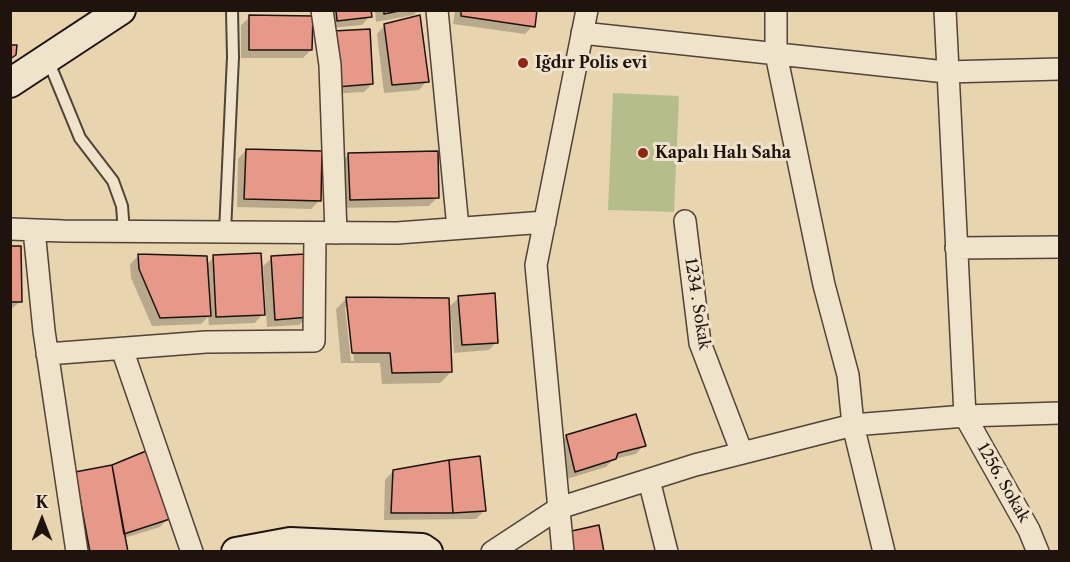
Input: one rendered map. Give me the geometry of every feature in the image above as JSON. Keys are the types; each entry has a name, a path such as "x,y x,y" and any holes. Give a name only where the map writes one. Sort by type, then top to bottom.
{"street":[{"path":"10,83 121,10"},
{"path":"322,10 330,65 336,233"},
{"path":"437,10 458,228"},
{"path":"563,552 536,264 587,10"},
{"path":"776,10 776,54 824,285 848,375 853,425 884,552"},
{"path":"945,10 946,72 965,416"},
{"path":"582,33 946,72 1059,69"},
{"name":"1234 . Sokak","path":"685,221 700,343 742,453"},
{"path":"10,229 124,232 397,233 545,222"},
{"path":"34,230 47,354 77,552"},
{"path":"47,354 206,342 314,341 315,233"},
{"path":"956,248 1059,247"},
{"path":"122,349 192,552"},
{"path":"492,552 559,508 742,453 853,425 965,416 1059,413"},
{"name":"1256. Sokak","path":"965,416 1029,530 1038,552"},
{"path":"649,480 667,552"},
{"path":"236,552 290,542 422,548 428,552"}],"lane":[{"path":"225,232 232,10"},
{"path":"48,59 74,128 116,187 122,206 124,232"}],"green space":[{"name":"Kapalı Halı Saha","path":"613,93 679,96 674,212 608,210"}],"building":[{"path":"336,10 371,10 372,17 337,21"},
{"path":"384,10 404,10 384,14"},
{"path":"461,10 537,10 535,27 461,16"},
{"path":"249,15 313,16 312,50 249,50"},
{"path":"420,15 429,82 392,85 384,24"},
{"path":"370,29 373,84 336,87 333,31"},
{"path":"10,45 17,45 16,55 10,59"},
{"path":"246,149 322,151 321,201 244,199"},
{"path":"438,151 439,198 350,200 348,153"},
{"path":"10,246 21,246 22,302 10,302"},
{"path":"261,253 265,315 216,317 213,255"},
{"path":"138,254 207,256 211,316 160,318 139,269"},
{"path":"305,254 309,317 275,320 271,256"},
{"path":"495,293 498,343 462,345 458,296"},
{"path":"346,297 449,298 452,372 392,373 390,353 352,353"},
{"path":"636,414 646,446 618,453 616,459 575,472 566,435"},
{"path":"146,451 170,519 124,534 112,465"},
{"path":"480,456 486,511 453,513 449,460"},
{"path":"449,460 453,513 391,513 393,470"},
{"path":"112,465 128,552 90,552 75,472"},
{"path":"599,525 604,552 569,552 567,532"}],"place":[{"name":"Iğdır Polis evi","path":"523,63"},
{"name":"Kapalı Halı Saha","path":"643,153"}]}
